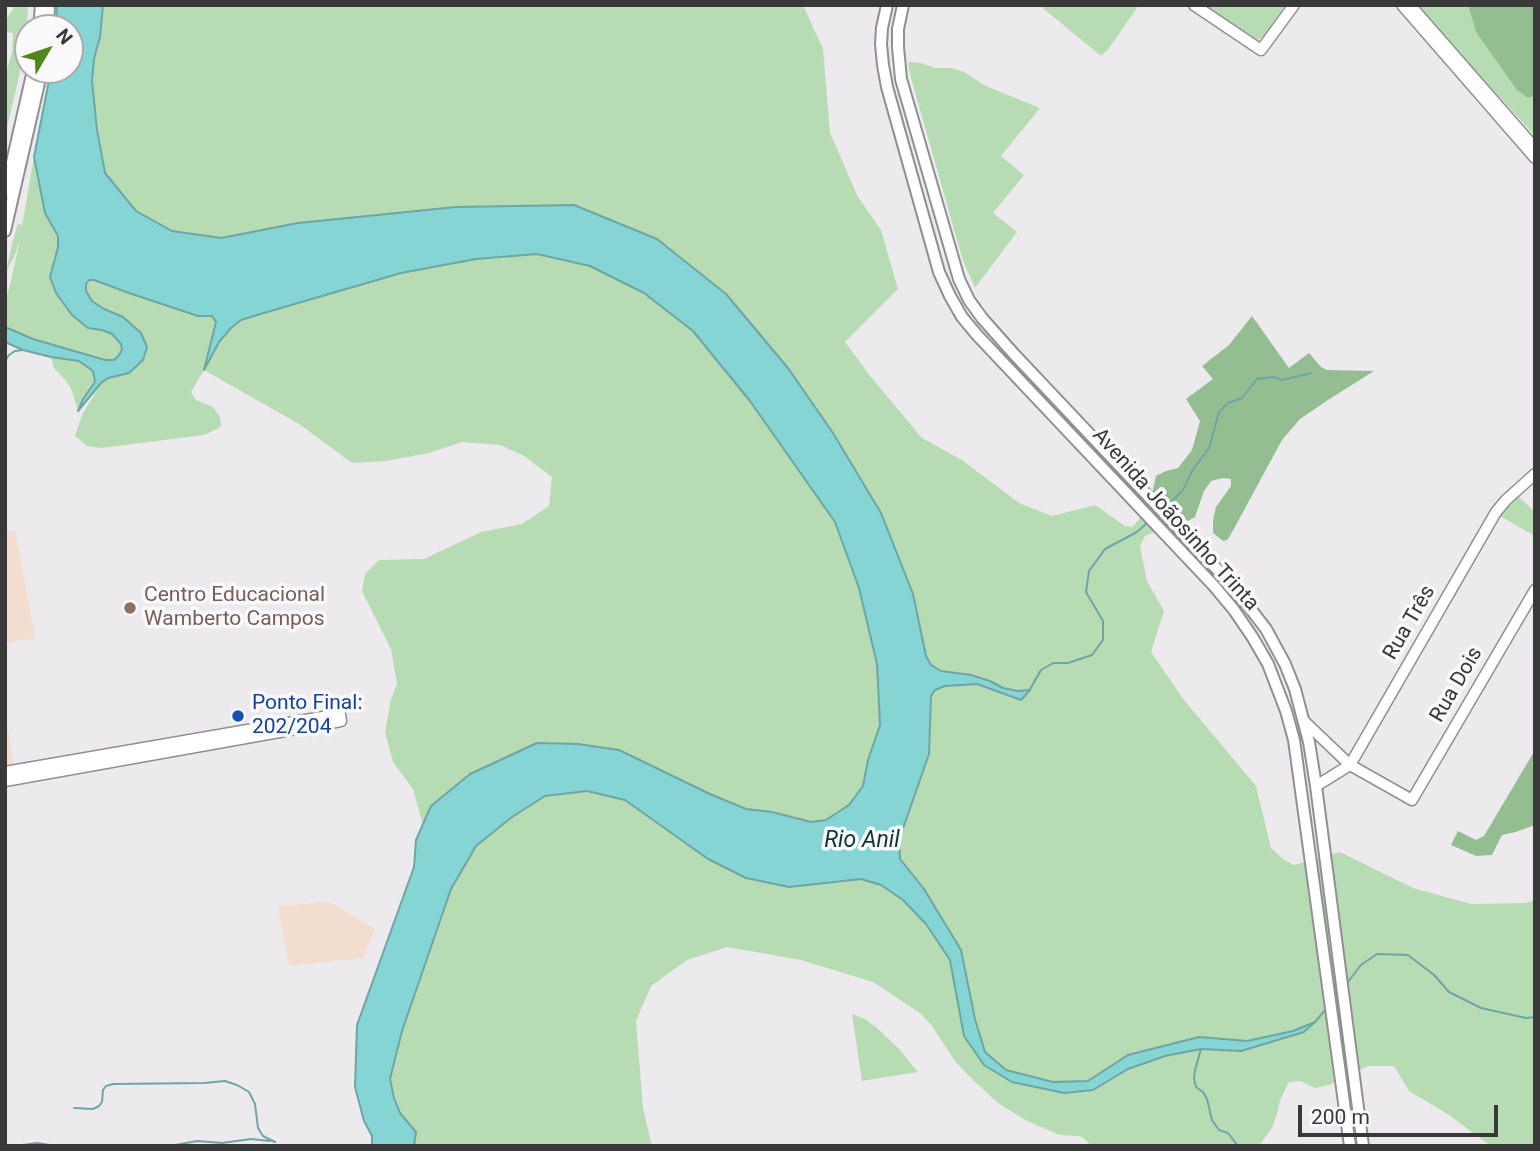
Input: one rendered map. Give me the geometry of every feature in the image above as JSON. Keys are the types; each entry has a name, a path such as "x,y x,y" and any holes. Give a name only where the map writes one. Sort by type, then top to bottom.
{"main road":[{"name":"Avenida Joãosinho Trinta","path":"887,5 881,44 887,87 939,272 962,317 1234,610 1268,664 1294,740 1350,1146"},
{"name":"Avenida Joãosinho Trinta","path":"903,5 898,29 901,79 959,279 970,300 982,318 1233,586 1266,629 1285,664 1305,722 1316,786 1363,1146"},
{"path":"5,193 30,84"},
{"path":"5,231 39,84"}],"street":[{"path":"1194,5 1261,50 1294,5"},
{"path":"1402,5 1532,149"},
{"path":"1410,5 1532,149"},
{"name":"Rua Três","path":"1316,786 1350,765 1496,512 1535,474"},
{"name":"Rua Dois","path":"1350,765 1412,800 1535,590"},
{"path":"5,772 341,717 5,781"},
{"path":"1305,722 1350,765"}],"shaded area":[{"path":"15,530 35,638 7,643 5,532"},
{"path":"5,712 14,766 5,768"},
{"path":"329,902 375,929 363,958 289,966 278,906"}],"green space":[{"path":"14,5 28,5 28,14 14,14 14,84 17,84 5,136 5,76 12,52 13,33 5,32 5,20"},
{"path":"103,5 803,5 823,49 830,133 858,197 881,230 898,289 845,342 922,438 962,460 1019,503 1052,516 1095,505 1125,526 1132,527 1150,503 1159,521 1168,526 1145,536 1140,546 1147,581 1164,611 1151,652 1184,700 1256,786 1271,848 1284,860 1294,865 1340,852 1413,888 1471,904 1526,903 1535,900 1535,1146 1491,1146 1446,1113 1409,1091 1394,1066 1368,1066 1329,1085 1315,1088 1301,1081 1289,1082 1280,1100 1272,1128 1259,1146 1091,1146 1079,1136 1060,1135 1027,1121 998,1103 955,1061 920,1013 873,982 801,960 727,947 687,960 651,986 636,1021 643,1108 652,1146 414,1146 416,1132 400,1113 390,1079 402,1031 451,889 476,846 512,817 545,796 587,791 625,800 708,859 829,881 861,879 881,885 903,900 926,924 950,960 964,1036 1012,1082 1093,1090 1128,1069 1165,1056 1201,1049 1241,1051 1304,1032 1313,1023 1293,1031 1247,1041 1199,1037 1128,1055 1088,1081 1053,1082 1006,1070 985,1052 955,940 924,889 900,859 899,840 929,754 931,696 935,690 945,686 978,684 1021,700 1029,690 1002,688 990,681 941,671 931,665 881,513 574,205 456,207 298,223 221,238 172,231 136,211 105,173 97,130 92,81"},
{"path":"1039,5 1139,5 1101,56"},
{"path":"1202,5 1286,5 1263,37 1252,40"},
{"path":"1416,5 1468,5 1476,32 1528,98 1535,96 1535,136"},
{"path":"1468,5 1535,5 1535,96 1528,98 1517,90 1476,32"},
{"path":"908,62 964,72 986,86 1040,108 1001,156 1024,175 993,213 1017,232 975,288 963,261"},
{"path":"34,157 45,213 58,236 58,247 53,259 88,327 112,334 121,344 122,350 114,360 105,360 33,339 5,327 5,303 20,239 6,272 18,223 22,226"},
{"path":"537,254 590,266 644,293 693,331 750,401 835,522 859,588 877,664 880,725 868,760 863,786 849,805 826,820 811,822 772,812 746,809 619,750 578,744 537,743 431,806 423,826 413,789 393,762 385,732 391,699 397,684 391,649 362,591 365,574 379,560 424,559 481,532 522,524 549,506 552,477 524,456 500,445 462,442 429,453 386,461 352,463 299,424 204,370 191,392 196,400 213,407 220,417 221,426 217,429 204,435 101,448 87,446 75,436 82,415 101,383 108,378 129,373 123,317 92,301 86,291 89,280 198,316 212,316 216,322 205,367 219,342 241,320 401,273 476,259"},
{"path":"1252,316 1289,368 1309,353 1327,370 1374,371 1300,419 1282,440 1230,536 1223,541 1213,533 1213,521 1216,507 1231,486 1231,479 1211,481 1204,491 1195,517 1188,521 1178,518 1168,526 1159,521 1150,503 1156,476 1178,468 1192,450 1200,421 1186,399 1213,379 1202,366 1229,345"},
{"path":"51,357 79,361 93,371 95,382 78,411 72,391 54,368"},
{"path":"1518,496 1535,512 1535,536 1500,516"},
{"path":"1535,750 1535,825 1502,835 1492,855 1476,856 1451,845 1458,831 1476,840 1484,836"},
{"path":"852,1014 877,1028 918,1072 862,1081"}],"water":[{"name":"Rio Anil","path":"57,5 103,5 92,81 105,173 136,211 172,231 221,238 298,223 456,207 574,205 657,239 726,294 788,368 833,433 881,513 913,594 926,656 931,665 941,671 990,681 1003,688 1030,690 1021,700 977,684 945,686 935,690 931,696 929,754 899,840 900,859 924,889 961,950 975,1019 985,1052 1006,1070 1053,1082 1088,1081 1128,1055 1199,1037 1247,1041 1293,1031 1315,1022 1304,1032 1241,1051 1201,1049 1165,1056 1128,1069 1093,1090 1064,1093 1012,1082 984,1065 964,1036 950,960 926,924 903,900 881,885 861,879 789,887 746,878 708,859 625,800 587,791 545,796 512,817 476,846 451,889 402,1031 390,1079 400,1113 416,1132 414,1146 372,1146 372,1136 364,1121 355,1087 357,1025 414,867 416,840 431,806 470,774 537,743 578,744 619,750 746,809 772,812 811,822 826,820 849,805 863,786 868,760 880,725 877,664 859,588 835,522 750,401 693,331 644,293 590,266 537,254 476,259 401,273 241,320 219,342 204,370 216,322 212,316 198,316 89,280 86,291 92,301 123,317 141,333 147,347 143,360 129,373 108,378 101,383 78,411 95,382 93,371 79,361 23,350 5,342 5,327 33,339 105,360 114,360 122,350 121,344 112,334 88,328 72,315 56,293 50,277 58,247 58,236 45,213 34,157 48,84 84,84 84,14 57,14"}],"waterway":[{"path":"5,361 15,351 23,350"},
{"path":"1165,508 1183,490 1192,471 1209,448 1219,412 1228,403 1242,398 1257,379 1273,377 1282,380 1311,373"},
{"path":"1029,691 1041,670 1053,663 1068,663 1092,655 1103,640 1103,621 1086,592 1089,571 1105,549 1137,532 1147,523"},
{"path":"1347,983 1361,965 1377,954 1408,955 1434,975 1449,992 1481,1008 1526,1018 1535,1017"},
{"path":"1315,1022 1326,1009"},
{"path":"1201,1049 1195,1070 1196,1087 1207,1099 1212,1120 1219,1130 1228,1133 1238,1146"},
{"path":"74,1108 93,1109 99,1106 103,1090 113,1084 225,1081 249,1092 255,1104 258,1128 263,1136 275,1142"},
{"path":"170,1146 197,1141 270,1141"},
{"path":"16,1146 37,1143 56,1146"}],"place":[{"name":"Centro Educacional Wamberto Campos","path":"130,608"},
{"name":"Ponto Final: 202/204","path":"238,716"}]}
